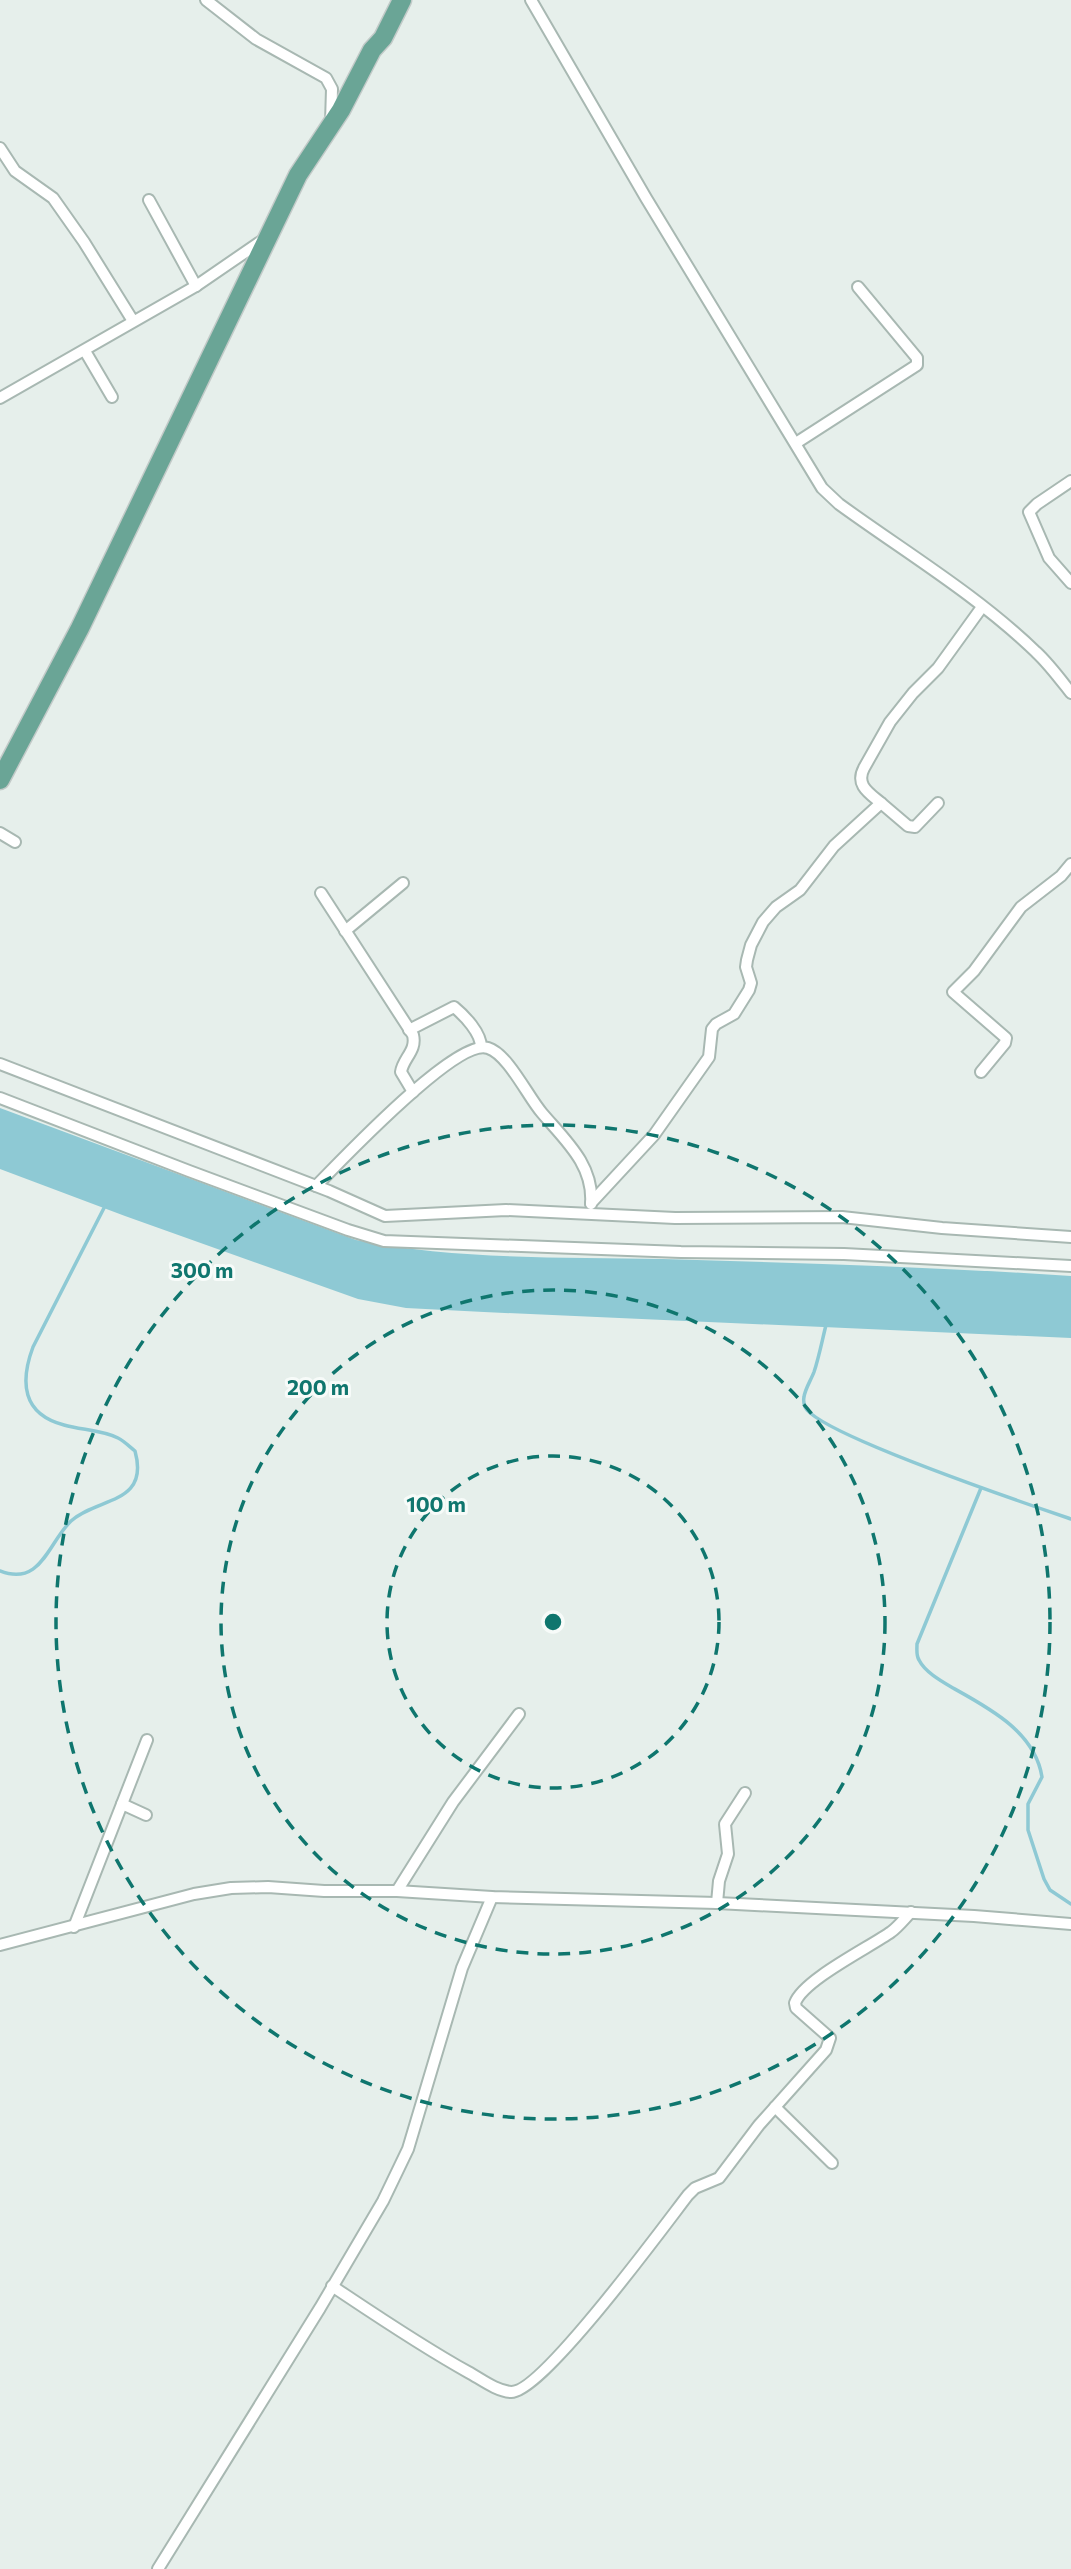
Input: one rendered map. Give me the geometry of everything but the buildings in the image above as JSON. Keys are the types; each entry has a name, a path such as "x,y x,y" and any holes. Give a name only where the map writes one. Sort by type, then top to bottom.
{"main road":[{"path":"0,780 80,628 298,175 351,93 392,0"},
{"path":"376,41 402,0"}],"street":[{"path":"206,0 256,39 326,78 332,89 331,127"},
{"path":"531,0 646,198 829,495 982,607 1036,652 1071,693"},
{"path":"0,148 15,171 53,198 84,242 132,321"},
{"path":"149,200 196,286"},
{"path":"0,398 196,286 268,237"},
{"path":"796,443 917,365 917,358 858,286"},
{"path":"85,351 112,397"},
{"path":"1071,481 1029,512 1049,558 1071,583"},
{"path":"938,803 915,827 904,822 881,803 861,784 860,776 890,722 913,692 938,668 982,607"},
{"path":"589,1208 654,1135 709,1057 712,1029 734,1014 749,989 751,983 746,967 747,960 763,922 776,907 800,890 834,846 881,803"},
{"path":"0,833 15,842"},
{"path":"981,1072 1005,1043 1006,1038 955,996 954,990 974,971 1021,907 1061,876 1071,864"},
{"path":"345,931 403,883"},
{"path":"321,893 410,1030 414,1046 401,1072 413,1092"},
{"path":"410,1030 454,1007 477,1031 481,1047"},
{"path":"316,1186 387,1114 413,1092 467,1051 481,1047 492,1050 505,1062 538,1109 576,1152 589,1182 589,1208"},
{"path":"0,1063 316,1186 385,1216 589,1208 675,1218 842,1217 942,1228 1071,1237"},
{"path":"0,1098 201,1176 384,1241 844,1254 1071,1266"},
{"path":"397,1891 453,1802 519,1714"},
{"path":"74,1927 148,1740"},
{"path":"718,1902 719,1881 728,1854 725,1824 746,1793"},
{"path":"122,1804 146,1815"},
{"path":"0,1945 212,1890 268,1887 492,1897 718,1902 1071,1924"},
{"path":"158,2569 369,2227 408,2148 462,1968 492,1897"},
{"path":"332,2286 444,2359 505,2391 520,2390 543,2372 585,2325 688,2195 695,2188 719,2178 775,2106 826,2050 830,2043 826,2033 796,2008 799,1995 835,1967 890,1933 911,1912"},
{"path":"775,2106 832,2163"}],"water":[{"path":"0,1108 356,1240 394,1246 509,1256 816,1264 1071,1276 1071,1338 406,1308 358,1299 0,1169"}],"waterway":[{"path":"0,1571 14,1574 25,1573 34,1568 71,1521 128,1491 135,1481 138,1469 135,1451 112,1435 50,1420 32,1405 26,1384 26,1372 33,1347 105,1206"},
{"path":"826,1325 804,1400 805,1407 818,1419 846,1434 928,1468 1071,1519"},
{"path":"981,1488 917,1644 917,1656 929,1672 995,1713 1020,1734 1030,1747 1038,1761 1042,1777 1028,1804 1028,1830 1050,1890 1071,1904"}]}
